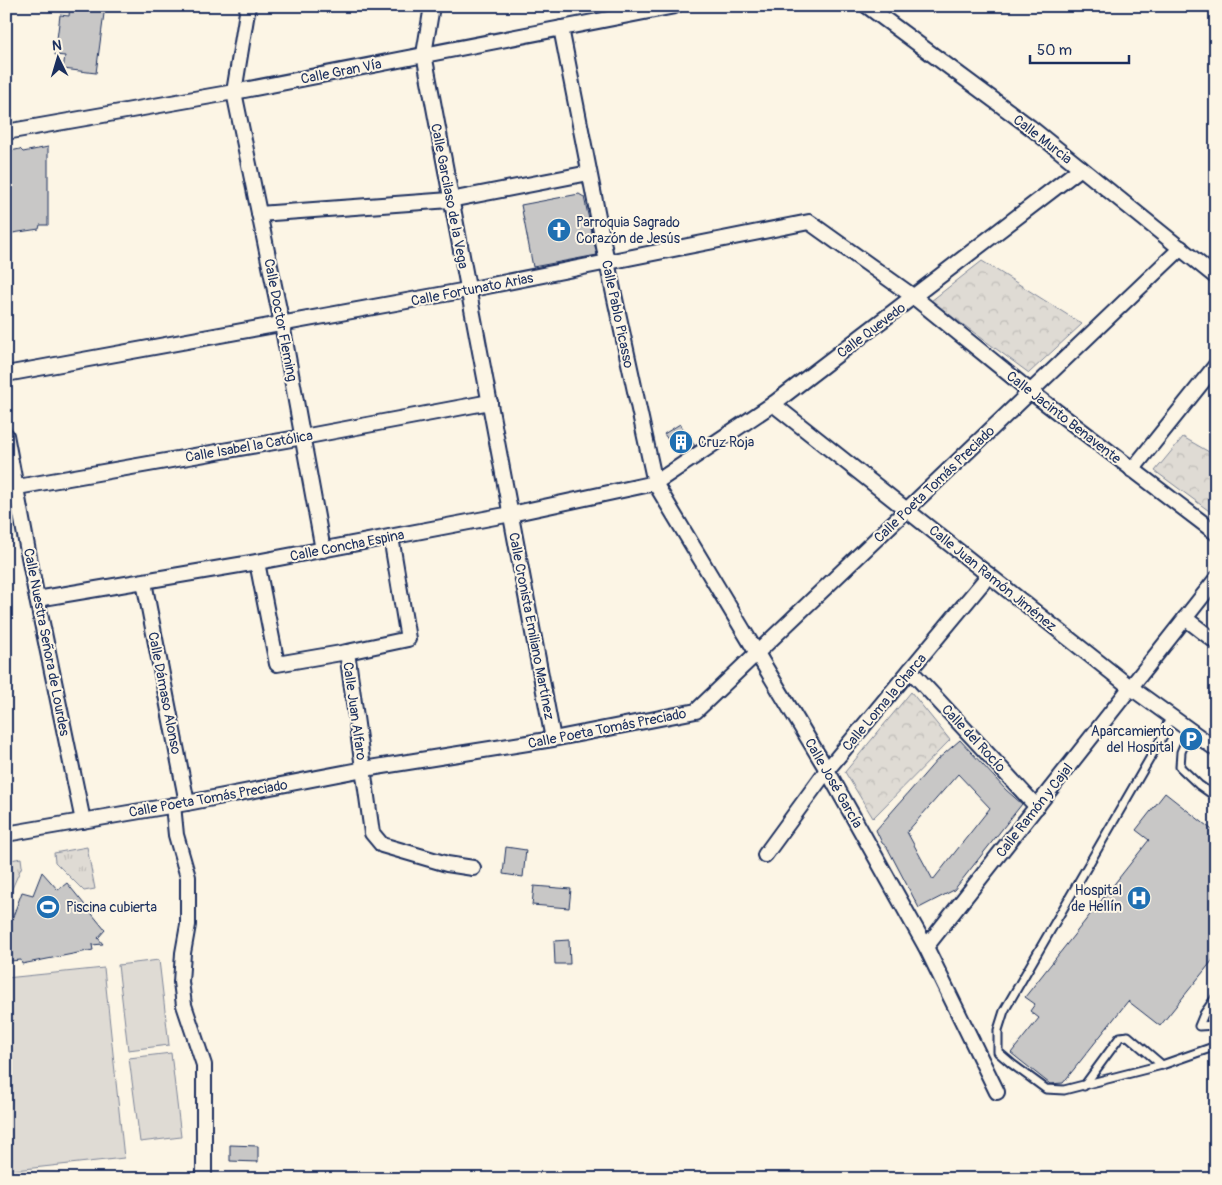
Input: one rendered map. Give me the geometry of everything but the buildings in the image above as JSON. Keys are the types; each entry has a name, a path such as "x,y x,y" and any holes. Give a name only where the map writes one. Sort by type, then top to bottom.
{"street":[{"path":"234,92 248,6"},
{"name":"Calle Garcilaso de la Vega","path":"432,6 424,54 467,290 511,514"},
{"name":"Calle Gran Vía","path":"6,132 234,92 675,6"},
{"name":"Calle Murcia","path":"867,6 1030,127 1216,277"},
{"name":"Calle Pablo Picasso","path":"560,28 607,262 655,482"},
{"name":"Calle Doctor Fleming","path":"234,92 282,324 323,550"},
{"name":"Calle Quevedo","path":"655,482 774,404 1081,168"},
{"path":"259,214 450,200 589,173"},
{"name":"Calle Fortunato Arias","path":"6,374 467,290 809,222 914,297"},
{"name":"Calle Poeta Tomás Preciado","path":"6,834 180,804 364,769 553,739 696,711 1180,248"},
{"name":"Calle Jacinto Benavente","path":"914,297 1031,392 1216,533"},
{"path":"1132,470 1216,364"},
{"name":"Calle Isabel la Católica","path":"11,487 303,437 490,402"},
{"name":"Calle Juan Ramón Jiménez","path":"774,404 1130,686 1216,749"},
{"name":"Calle Nuestra Señora de Lourdes","path":"6,435 11,487 38,598 83,821"},
{"name":"Calle Concha Espina","path":"38,598 144,582 323,550 511,514 655,482"},
{"name":"Calle José García","path":"655,482 827,770 926,947 998,1092"},
{"name":"Calle Cronista Emiliano Martínez","path":"511,514 553,739"},
{"name":"Calle Juan Alfaro","path":"257,562 277,664 347,652 408,639 391,537"},
{"name":"Calle Loma la Charca","path":"765,855 827,770 989,575"},
{"name":"Calle Ramón y Cajal","path":"926,947 1216,579"},
{"name":"Calle Dámaso Alonso","path":"144,582 180,804 176,835 188,877 188,926 183,953 181,982 184,1005 204,1064 204,1179"},
{"path":"1185,618 1216,642"},
{"name":"Calle Juan Alfaro","path":"347,652 372,833 382,844 448,864 473,868"},
{"name":"Calle del Rocío","path":"910,670 1037,807"}],"lane":[{"path":"1170,716 1164,734 1004,1012 998,1030 998,1052 1046,1089 1064,1090 1162,1065 1216,1046"},
{"path":"1190,730 1181,752 1180,767 1199,785 1216,797"},
{"path":"1215,998 1199,1026 1216,1025"},
{"path":"1084,1086 1120,1036 1128,1036 1162,1065"}],"green space":[{"path":"982,261 1082,324 1029,373 931,301"},
{"path":"1183,437 1216,456 1216,516 1155,471"},
{"path":"911,692 950,740 873,818 845,772"},
{"path":"87,847 95,889 84,891 55,862 54,853"},
{"path":"21,858 22,866 6,902 6,861"},
{"path":"159,960 169,1045 128,1050 118,965"},
{"path":"104,968 124,1158 6,1171 6,978"},
{"path":"171,1053 181,1137 140,1142 129,1058"}],"place":[{"name":"Parroquia Sagrado Corazón de Jesús","path":"559,230"},
{"name":"Cruz Roja","path":"681,442"},
{"name":"Aparcamiento del Hospital","path":"1191,739"},
{"name":"Hospital de Hellín","path":"1139,898"},
{"name":"Piscina cubierta","path":"48,907"}]}
